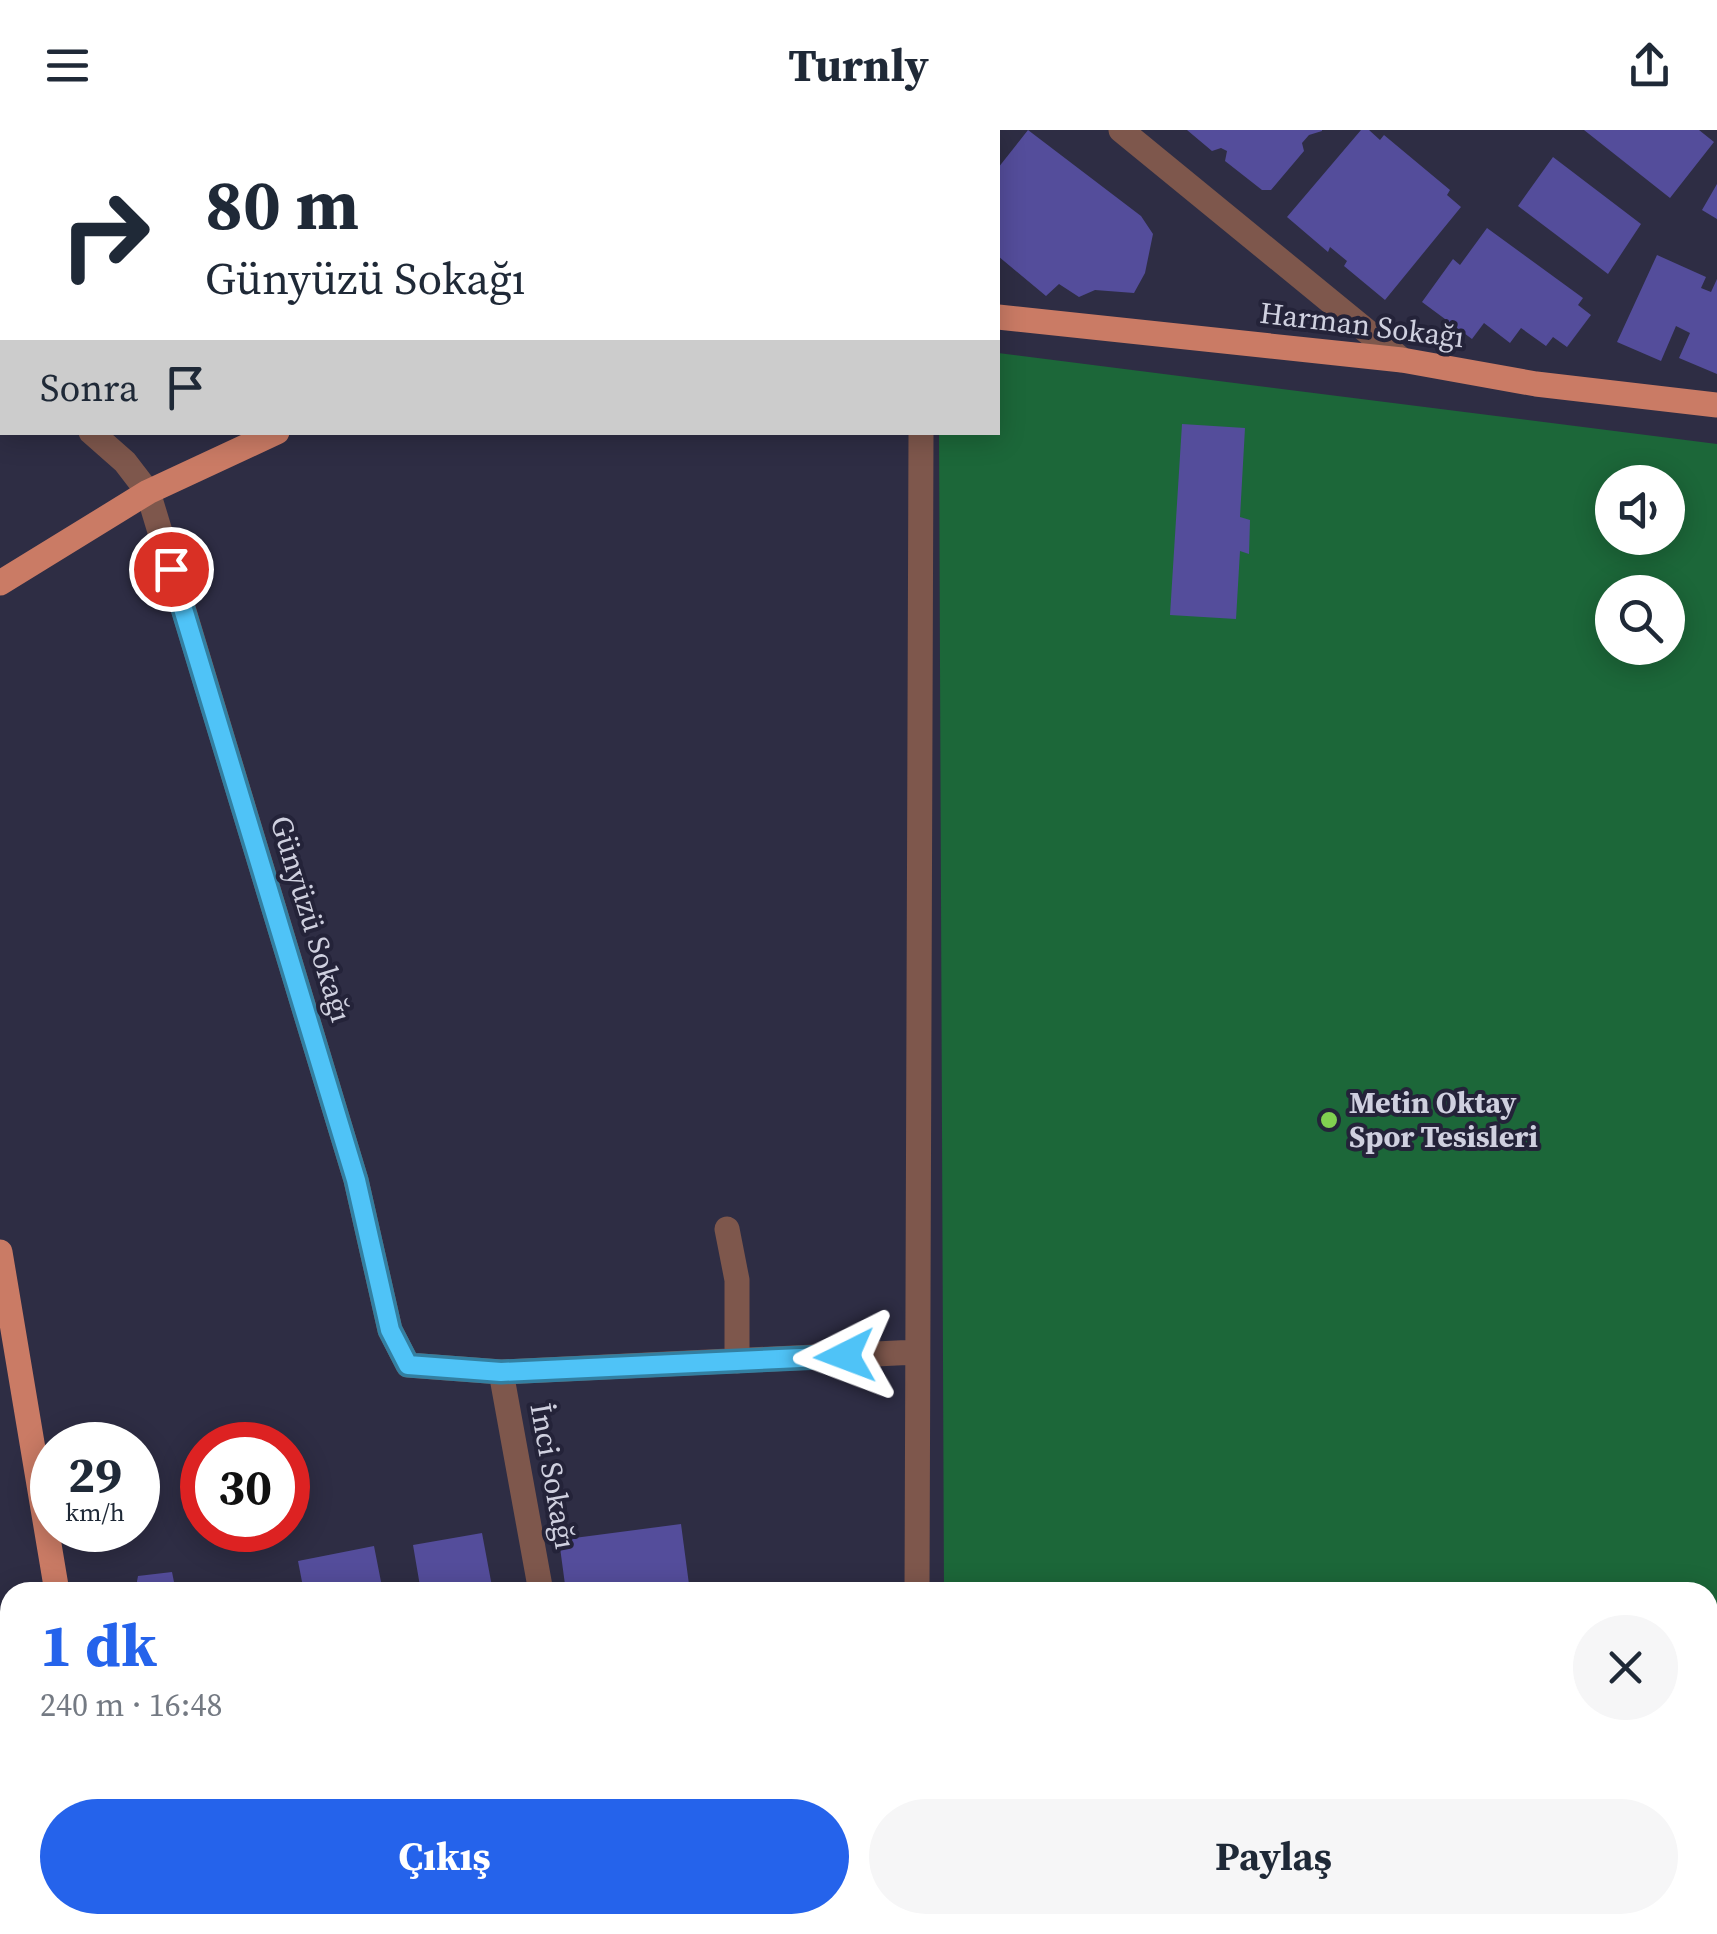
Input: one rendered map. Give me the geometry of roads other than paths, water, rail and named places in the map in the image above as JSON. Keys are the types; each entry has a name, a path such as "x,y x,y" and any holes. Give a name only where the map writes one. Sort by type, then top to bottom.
{"main road":[{"name":"Harman Sokağı","path":"1000,316 1402,360 1536,384 1717,406"},
{"path":"0,583 148,492 271,435"},
{"path":"0,1252 54,1582"}],"street":[{"path":"1121,130 1402,360"},
{"path":"95,435 125,462 148,492"},
{"path":"917,1582 921,435"},
{"name":"Günyüzü Sokağı","path":"148,492 356,1180 390,1330 408,1365 501,1372"},
{"path":"727,1229 737,1280 737,1361"},
{"path":"501,1372 916,1352"},
{"name":"İnci Sokağı","path":"501,1372 539,1582"}],"place":[{"name":"Metin Oktay Spor Tesisleri","path":"1329,1120"}]}
